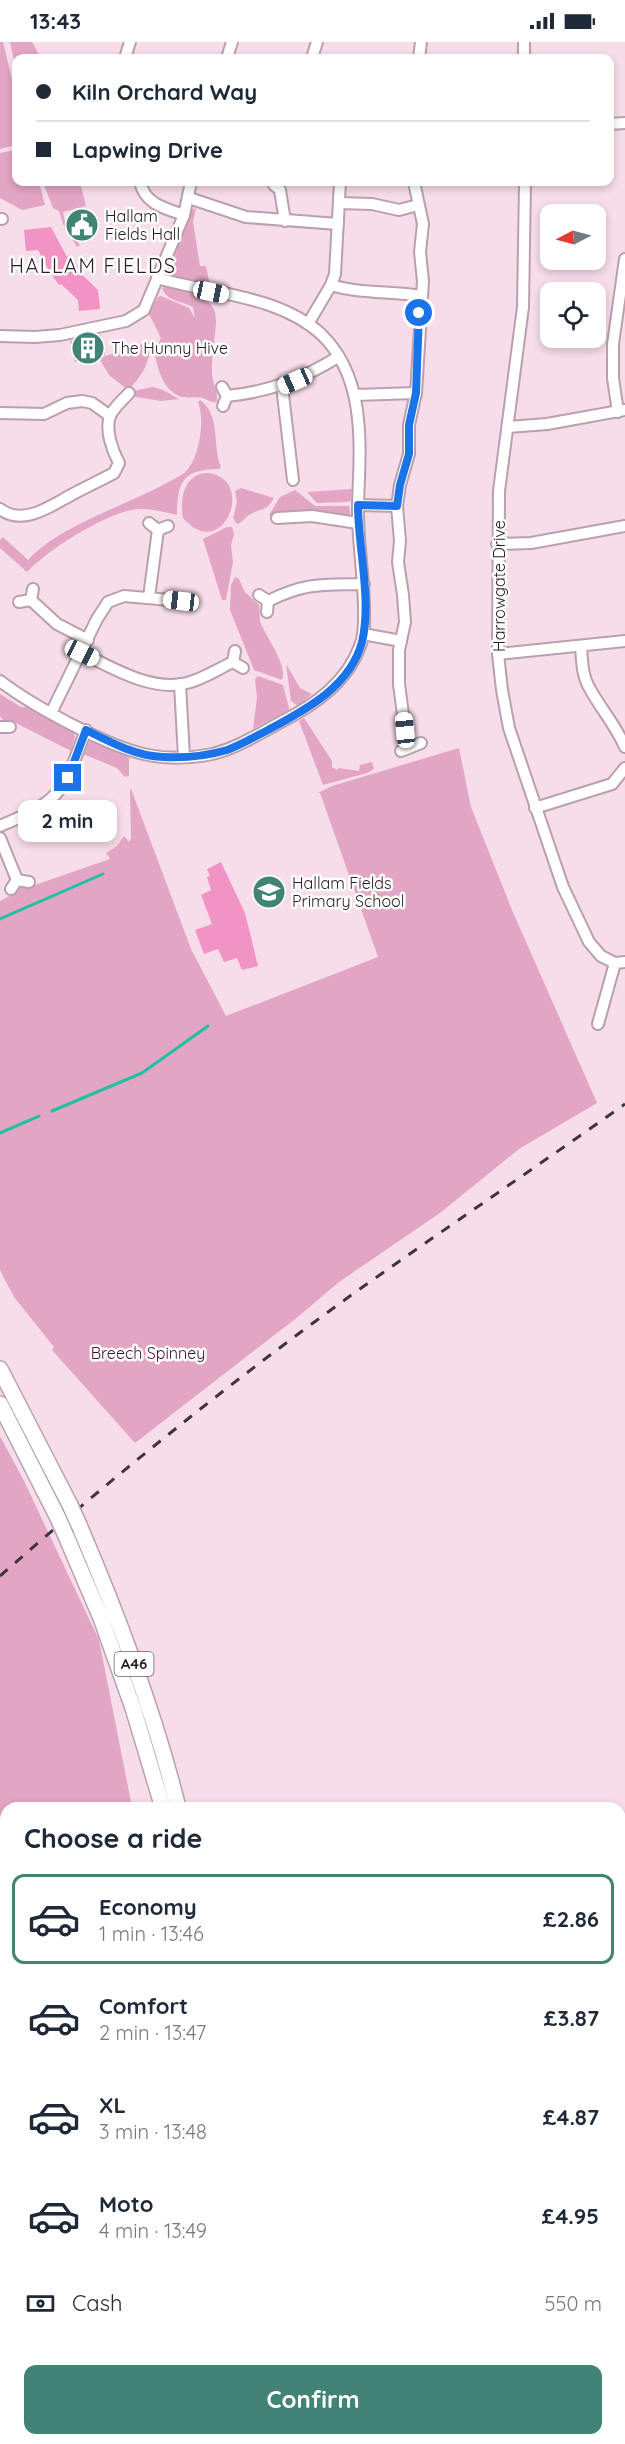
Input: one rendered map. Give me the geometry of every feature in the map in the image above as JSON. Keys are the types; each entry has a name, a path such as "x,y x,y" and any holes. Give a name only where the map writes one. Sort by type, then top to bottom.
{"highway":[{"name":"A46","path":"0,1369 79,1525 107,1590 147,1701 176,1802"},
{"name":"A46","path":"0,1404 57,1516 89,1588 129,1696 161,1802"}],"street":[{"path":"142,186 147,198 163,208 184,215"},
{"path":"0,336 54,336 126,321 144,310 184,215 190,186"},
{"path":"275,186 280,190 285,221"},
{"path":"308,324 331,285 336,270 340,186"},
{"path":"411,747 406,734 400,688 401,641 405,622 398,562 400,541 397,506 409,454 409,425 416,393 423,281 420,252 423,228 415,186"},
{"name":"Harrowgate Drive","path":"525,186 523,307 499,491 498,654 509,728 563,887 589,942 601,956 620,963"},
{"path":"189,198 238,215 338,224"},
{"path":"339,203 372,204 399,210 418,205"},
{"path":"508,427 547,424 622,411 613,378 613,344 622,266 625,259"},
{"path":"0,681 51,713 86,730 147,755 184,757 227,750 295,716 319,700 336,684 356,655 363,634 364,585 358,523 360,436 356,396 338,357 322,335 308,324 273,305 157,278"},
{"path":"331,285 357,291 392,291 421,296"},
{"path":"224,396 253,394 282,386 315,372 338,357"},
{"path":"282,386 293,483"},
{"path":"0,509 16,516 42,512 114,473 118,463 112,449 110,416 129,393"},
{"path":"356,396 416,393"},
{"path":"0,413 44,414 67,403 82,401 92,403 110,416"},
{"path":"358,505 397,506"},
{"path":"277,518 312,516 358,523"},
{"path":"497,544 541,542 625,526"},
{"path":"149,597 158,527"},
{"path":"265,602 308,585 364,585"},
{"path":"51,713 97,619 108,602 124,596 181,601"},
{"path":"28,597 57,624 88,640"},
{"path":"363,634 401,641"},
{"path":"498,654 625,641"},
{"path":"581,646 582,664 589,688 625,747"},
{"path":"82,653 149,682 170,685 196,680 234,656 243,668"},
{"path":"180,684 184,757"},
{"path":"0,826 44,806 57,794 68,778 86,730"},
{"path":"535,808 612,784 625,768"},
{"path":"0,838 14,885 29,882"},
{"path":"597,1026 620,963"}],"green space":[{"path":"0,42 3,42 12,79 12,146 0,149"},
{"path":"10,42 32,42 39,54 13,54"},
{"path":"12,151 12,186 40,186 45,205 22,210 0,198 0,153"},
{"path":"44,186 81,186 86,206 63,212 65,223 80,245 77,247 63,224 59,211 53,208"},
{"path":"196,208 193,222 200,266 206,266 210,286 168,274 191,210"},
{"path":"162,288 187,292 211,304 216,323 212,374 217,402 200,397 179,396 168,387 160,375 154,346 158,345 161,338 149,314 158,297 161,296 189,308 195,318 193,307 167,296"},
{"path":"149,342 147,362 137,380 128,390 109,375 99,358"},
{"path":"153,387 179,399 161,401 131,396 137,390"},
{"path":"200,400 207,406 214,422 221,467 198,471 185,479 179,493 177,515 143,509 131,510 105,519 48,554 27,572 0,548 0,540 3,537 28,560 56,537 183,474 196,455 201,427 198,402"},
{"path":"209,473 223,479 231,490 232,503 229,516 221,526 210,532 197,530 183,518 182,510 183,495 189,482 194,477"},
{"path":"241,488 274,498 266,508 249,515 237,524 233,518 237,502 235,491"},
{"path":"352,489 351,501 347,502 317,503 307,492"},
{"path":"295,490 315,506 349,506 351,520 304,513 269,515 280,497"},
{"path":"227,527 232,527 234,534 231,545 233,562 226,600 222,600 203,539"},
{"path":"235,577 239,579 245,592 259,605 261,624 282,667 282,680 254,670 230,610 231,585"},
{"path":"286,664 300,688 312,694 298,706 291,701"},
{"path":"258,676 283,685 289,710 253,729 257,697 255,679"},
{"path":"0,694 74,733 71,751 12,721 3,720 0,716"},
{"path":"304,718 332,761 332,767 337,770 339,768 359,771 360,765 372,762 374,769 323,785 299,721"},
{"path":"93,741 129,757 129,776 125,777 117,768 83,754 89,742"},
{"name":"Breech Spinney","path":"459,748 471,807 512,910 597,1103 519,1149 440,1213 339,1282 299,1316 135,1443 52,1350 54,1347 14,1297 0,1270 0,901 20,888 29,887 110,859 106,853 117,846 124,836 129,842 131,838 131,789 191,949 226,1016 378,957 320,793 318,793 332,786"},
{"path":"0,1436 24,1481 99,1640 131,1802 0,1802"}],"building":[{"name":"Hallam Fields Hall","path":"84,210 96,228 79,239 67,222"},
{"path":"51,227 67,257 69,255 80,269 78,271 98,290 100,309 79,311 78,300 61,284 59,285 38,250 26,251 24,230"},
{"name":"The Hunny Hive","path":"101,335 105,355 75,362 70,341"},
{"name":"Hallam Fields Primary School","path":"221,862 245,913 258,966 242,970 237,958 224,962 218,949 204,954 195,930 212,924 201,895 211,890 207,869"}],"waterway":[{"path":"0,919 103,874"},
{"path":"52,1111 142,1073 208,1026"},
{"path":"0,1133 39,1116"}],"railway":[{"path":"0,1576 130,1465 265,1359 357,1291 625,1104"}],"place":[{"name":"Hallam Fields Hall","path":"82,225"},
{"name":"The Hunny Hive","path":"88,348"},
{"name":"Hallam Fields Primary School","path":"269,892"}],"district":[{"name":"HALLAM FIELDS","path":"93,266"}],"route":[{"path":"68,778 86,730 147,755 184,757 213,753 240,745 304,711 336,684 354,660 363,634 364,585 358,505 397,506 400,485 408,462 409,425 416,393 419,313"}]}
